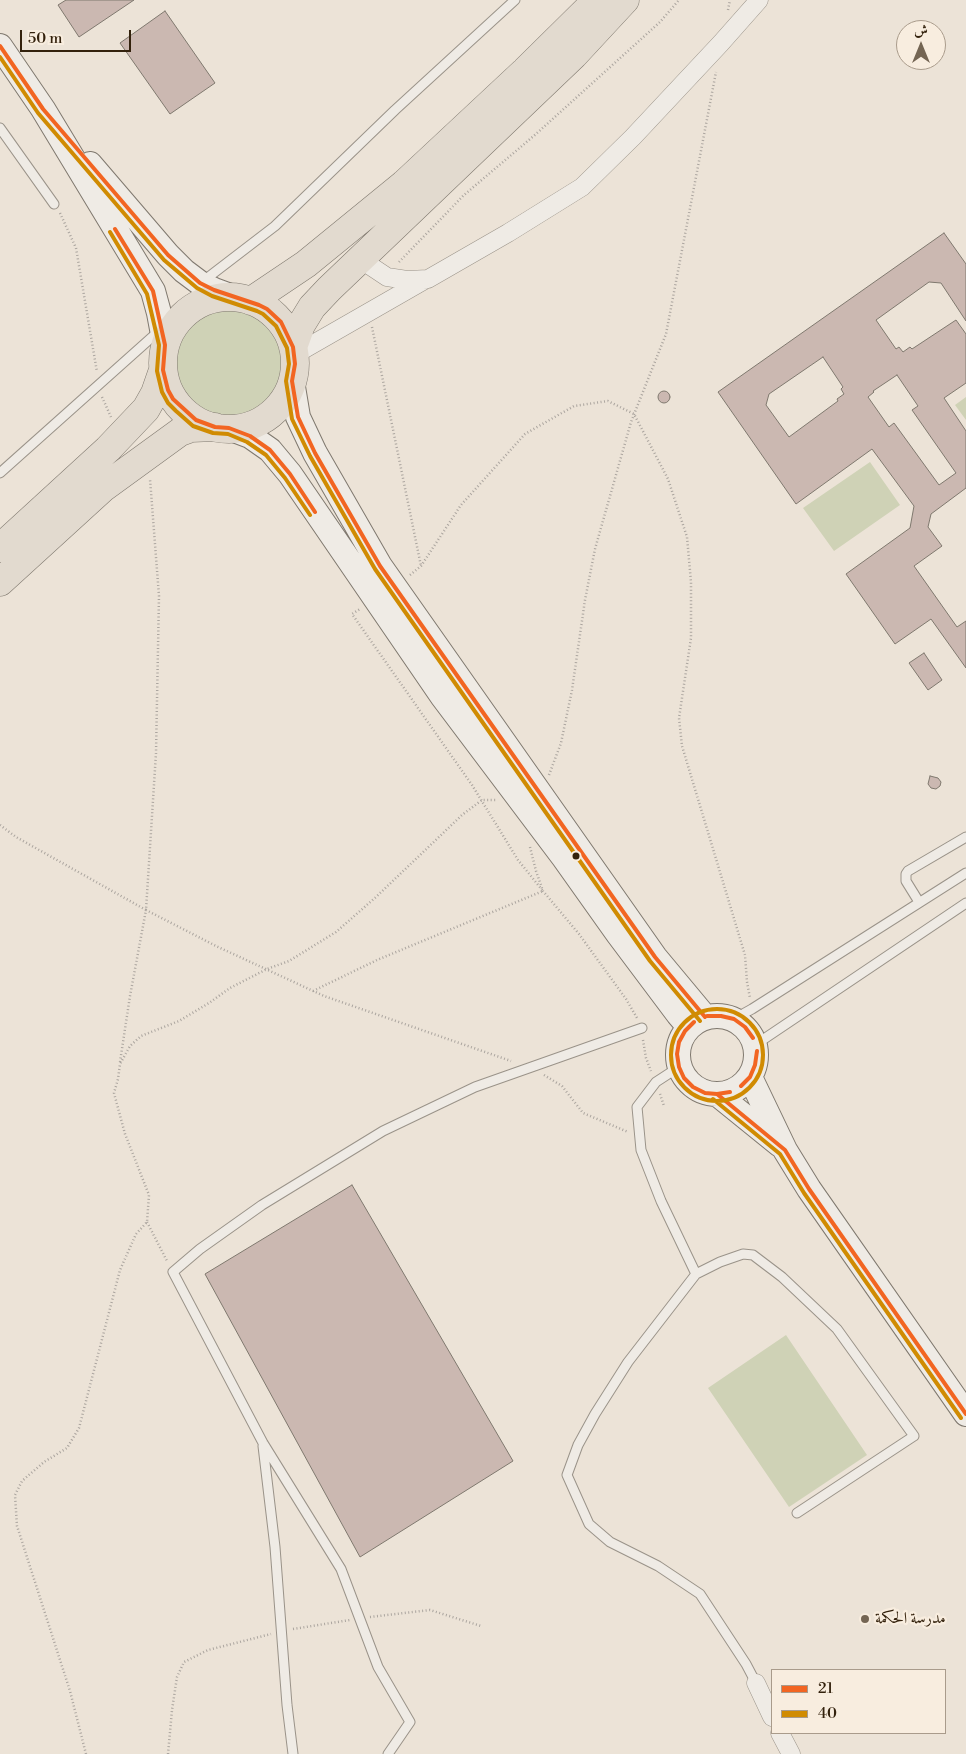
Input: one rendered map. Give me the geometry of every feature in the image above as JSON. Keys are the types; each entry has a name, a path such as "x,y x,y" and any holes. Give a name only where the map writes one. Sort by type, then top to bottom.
{"highway":[{"path":"242,299 306,264 404,184 525,71 597,0"},
{"path":"0,582 103,488 180,432 191,428 222,428 250,425 268,415 283,400 301,325 312,307 574,56 625,0"},
{"path":"0,548 108,450 146,409 155,394 163,348 168,336 179,319 195,306 213,299 242,299 267,309 286,330 293,361"},
{"path":"163,348 168,390 180,407 196,420 222,428"}],"main road":[{"path":"0,46 43,110 153,291 163,348"},
{"path":"43,110 168,255 200,283 214,290 242,299"},
{"path":"293,361 298,417 315,453 380,566 386,594"},
{"path":"222,428 250,436 270,450 386,594 442,696 524,789 678,1014 697,1022"},
{"path":"743,1014 745,1027 753,1038 756,1051 755,1065 750,1077 730,1092 705,1093 694,1087 684,1078 679,1067 677,1054 679,1042 685,1031 697,1022 721,1016 743,1014"},
{"path":"750,1077 785,1150 808,1189 966,1414"},
{"path":"717,1094 785,1150"}],"street":[{"path":"293,361 582,187 633,137 759,0"},
{"path":"360,259 387,277 407,280 428,279"},
{"path":"756,1683 771,1715"},
{"path":"781,1734 791,1754"}],"lane":[{"path":"200,283 275,226 395,110 515,0"},
{"path":"0,128 3,142 54,204"},
{"path":"0,473 98,384 163,348"},
{"path":"919,902 906,881 905,876 908,871 966,836"},
{"path":"743,1014 966,872"},
{"path":"755,1045 966,903"},
{"path":"388,1754 410,1722 378,1667 341,1569 263,1442 173,1272 200,1249 262,1205 383,1131 475,1087 642,1028"},
{"path":"679,1067 656,1082 637,1107 641,1150 661,1201 696,1274"},
{"path":"756,1683 746,1664 700,1594 658,1566 610,1542 589,1524 567,1475 578,1445 628,1362 696,1274 720,1262 743,1254 753,1255 774,1271 837,1329 914,1436 797,1513"},
{"path":"263,1442 275,1547 287,1705 293,1754"}],"path":[{"path":"120,1064 130,1046 141,1036 179,1021 230,988 266,969 289,961 336,932 376,897 462,815 482,800 502,800 548,777 561,743 572,690 585,600 595,549 634,414 666,334 730,0"},
{"path":"54,204 61,214 76,248 98,384 107,413 122,435"},
{"path":"664,1106 646,1058 642,1028 626,999 580,934 518,860 482,800 352,614 386,594 420,566 461,505 525,434 574,406 608,401 634,414 668,479 687,537 691,582 691,638 679,718 682,746 745,955 747,982 743,1014"},
{"path":"140,462 152,480 159,596 156,753 146,910 130,996 118,1079 114,1093 125,1134 149,1195 147,1222 173,1272"},
{"path":"0,825 16,837 146,910 216,946 313,991 432,1034"},
{"path":"527,842 532,850 536,871 543,890"},
{"path":"313,991 377,960 543,890"},
{"path":"86,1754 70,1691 17,1526 15,1495 22,1481 44,1462 66,1448 79,1428 120,1270 136,1234 147,1222"}],"green space":[{"path":"229,306 251,310 269,323 282,341 286,363 282,385 269,403 251,416 229,420 207,416 189,403 176,385 172,363 176,341 189,323 207,310"},
{"path":"966,397 966,420 955,405"},
{"path":"870,462 900,505 834,551 803,508"},
{"path":"786,1335 867,1455 789,1507 708,1388"}],"building":[{"path":"66,0 134,0 79,37 58,5"},
{"path":"165,11 215,83 170,114 120,43"},
{"path":"944,233 966,264 966,321 941,283 929,282 876,320 896,349 899,347 903,352 910,347 912,349 956,320 966,334 966,383 944,398 966,431 966,488 931,514 928,527 942,546 914,566 957,627 966,621 966,668 931,619 895,644 846,574 910,528 914,506 872,449 796,504 718,392","holes":["823,357 843,387 841,389 844,394 837,399 838,401 789,437 766,405 769,394","897,375 918,406 912,410 956,473 939,485 894,423 889,427 868,397 873,391"]},
{"path":"664,391 670,397 664,403 658,397"},
{"path":"924,653 942,680 928,690 909,663"},
{"path":"930,776 938,778 941,782 940,786 936,789 931,788 928,784"},
{"path":"352,1185 513,1461 360,1557 205,1274"}],"transit line":[{"name":"21","path":"0,46 43,109 168,255 200,283 214,290 259,305 267,309 281,322 293,347 295,364 292,381 298,417 315,453 380,566 655,957 705,1017"},
{"name":"40","path":"0,57 38,113 164,260 197,288 212,296 257,311 276,326 287,348 289,364 286,381 292,419 310,456 375,569 650,961 700,1021"},
{"name":"21","path":"115,229 153,291 165,345 163,370 168,390 173,399 196,420 215,427 229,428 250,436 270,450 290,474 315,512"},
{"name":"40","path":"110,232 147,294 159,345 157,371 162,392 168,403 193,426 213,433 228,434 247,442 266,455 285,478 310,515"},
{"name":"40","path":"717,1009 734,1013 749,1023 759,1038 763,1055 759,1072 749,1087 734,1097 717,1101 700,1097 685,1087 675,1072 671,1055 675,1038 685,1023 700,1013 717,1009"},
{"name":"21","path":"707,1016 721,1016 734,1019 745,1027 753,1038"},
{"name":"21","path":"694,1022 685,1031 679,1042 677,1054 679,1067 684,1078 693,1087 705,1093 730,1092"},
{"name":"21","path":"741,1086 750,1077 755,1065 757,1051"},
{"name":"21","path":"717,1094 785,1150 809,1189 966,1414"},
{"name":"40","path":"713,1099 780,1154 804,1193 961,1418"}],"place":[{"name":"مدرسة الحكمة","path":"865,1619"}]}
